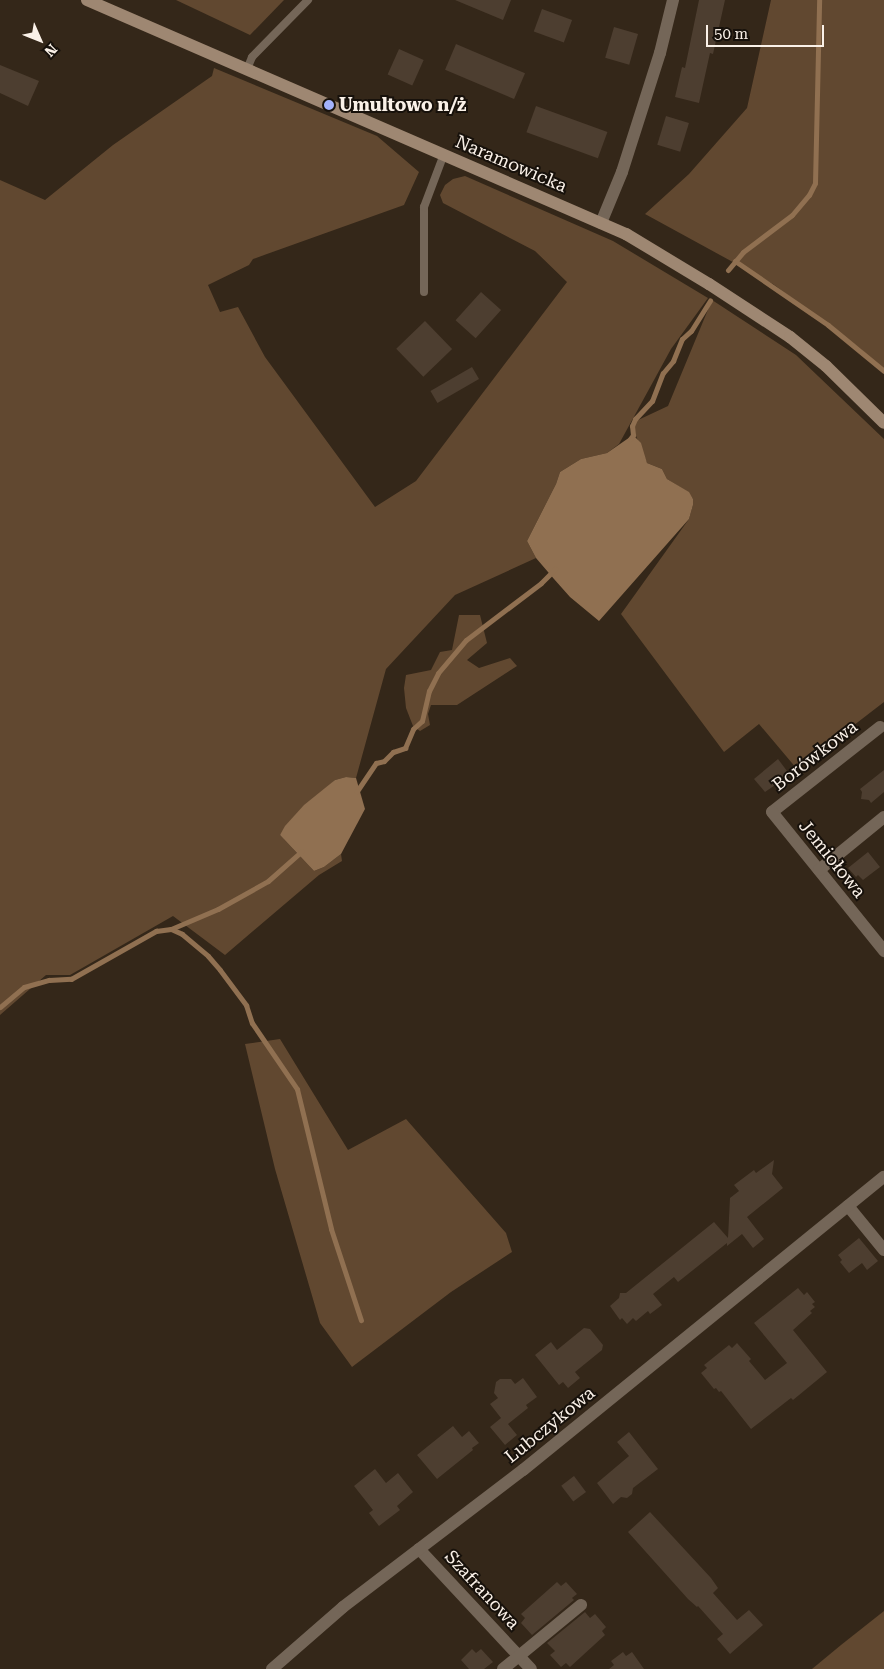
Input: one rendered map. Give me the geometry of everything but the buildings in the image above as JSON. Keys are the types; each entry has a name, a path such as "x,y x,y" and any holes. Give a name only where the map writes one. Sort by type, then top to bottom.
{"street":[{"name":"Naramowicka","path":"86,0 602,223 659,253 785,333 826,366 884,423"},
{"path":"602,223 622,172 660,53 673,0"},
{"name":"Borówkowa","path":"772,812 880,727"},
{"name":"Jemiołowa","path":"772,812 884,950"},
{"path":"819,870 884,817"},
{"name":"Lubczykowa","path":"272,1669 343,1607 522,1470 884,1177"},
{"path":"848,1206 884,1250"},
{"name":"Szafranowa","path":"419,1549 530,1669"},
{"name":"Szafranowa","path":"503,1669 581,1605"}],"lane":[{"path":"247,69 252,57 308,0"},
{"path":"424,292 424,207 444,154"}],"shaded area":[{"path":"176,0 284,0 250,35"},
{"path":"771,0 884,0 884,374 861,349 773,284 645,214 689,174 747,108"},
{"path":"214,68 377,136 419,172 404,205 253,259 249,265 208,285 220,312 238,307 265,357 375,507 416,481 567,282 535,251 443,203 440,195 445,185 453,179 465,176 613,241 708,298 671,349 619,444 607,453 581,459 560,472 556,484 527,541 536,558 455,595 386,669 356,778 346,777 335,780 280,835 314,871 324,867 341,854 342,861 319,875 225,955 173,916 70,975 46,975 0,1015 0,180 45,200 113,145 212,76"},
{"path":"712,300 796,355 884,439 884,702 797,769 759,724 724,752 621,614 689,519 693,505 693,499 688,492 667,479 662,469 647,463 634,431 636,421 668,406"},
{"path":"633,435 641,443 647,463 662,469 667,479 689,492 693,499 693,505 689,519 599,621 570,597 536,558 527,541 556,484 560,472 581,459 607,453"},
{"path":"459,615 480,615 487,643 467,660 479,668 510,658 517,666 457,705 431,705 428,714 430,725 420,731 413,726 406,708 404,688 406,675 431,670 440,652 452,650"},
{"path":"346,777 356,778 365,809 341,854 324,867 314,871 280,835 285,826 304,805 335,780"},
{"path":"280,1039 348,1150 406,1119 506,1233 512,1252 451,1292 352,1367 320,1323 275,1169 245,1044"},
{"path":"884,1611 884,1669 812,1669 841,1645"}],"waterway":[{"path":"728,270 743,252 792,215 809,195 815,183 819,0"},
{"path":"735,261 828,325 884,371"},
{"path":"630,439 633,435 632,426 635,419 652,401 663,373 673,361 682,339 691,331 710,300"},
{"path":"357,791 376,763 384,761 393,752 405,748 413,729 422,721 429,691 438,673 466,640 541,583 555,569"},
{"path":"0,1007 24,987 49,980 71,979 156,931 171,929 218,909 268,881 302,851"},
{"path":"171,929 182,934 208,956 220,970 246,1005 252,1023 297,1089 331,1229 361,1320"}],"place":[{"name":"Umultowo n/ż","path":"329,105"}]}
